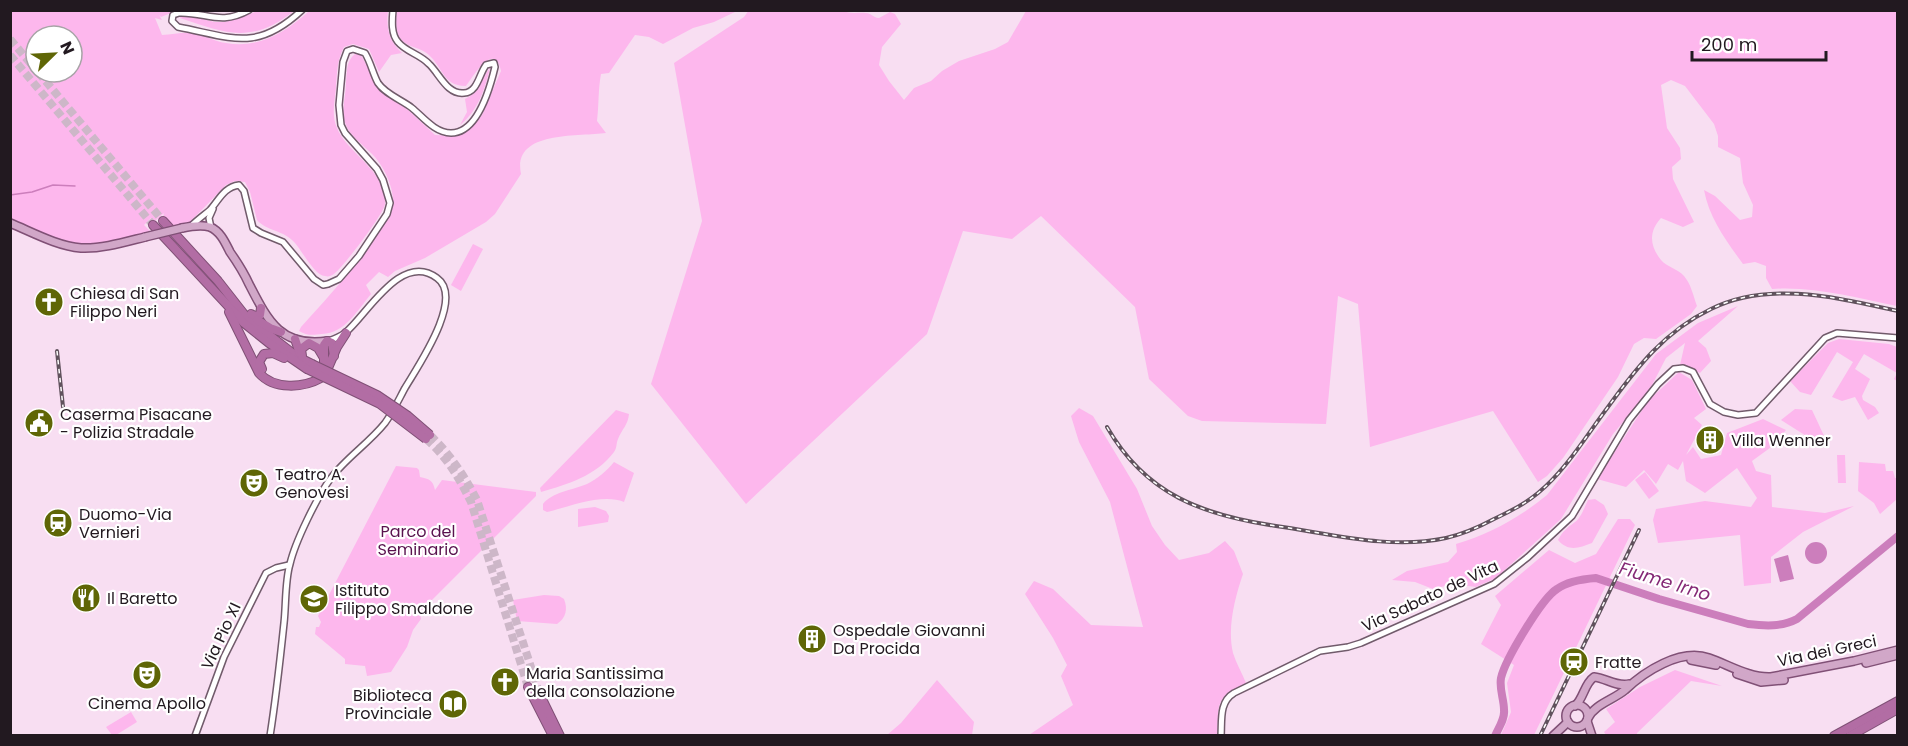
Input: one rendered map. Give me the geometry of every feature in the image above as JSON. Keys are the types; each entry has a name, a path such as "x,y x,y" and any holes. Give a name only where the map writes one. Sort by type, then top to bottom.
{"highway":[{"path":"164,221 218,281 247,318 307,363"},
{"path":"153,225 254,331 307,363 377,395 408,417 428,437"},
{"path":"218,281 226,286 250,314 262,324 281,332"},
{"path":"222,300 242,334 259,372 269,380 297,387 319,378"},
{"path":"250,314 260,315 261,308"},
{"path":"326,364 334,356 346,333"},
{"path":"295,339 299,352 307,363"},
{"path":"326,364 325,343 328,340 332,343 334,356"},
{"path":"307,363 301,349 309,343 320,350 326,364"},
{"path":"283,383 272,378 261,367 259,362 262,355 273,352 307,363"},
{"path":"528,687 553,735"},
{"path":"540,695 560,735"},
{"path":"1834,735 1898,701"},
{"path":"1850,735 1898,709"}],"main road":[{"path":"10,223 51,240 82,248 110,245 197,225 211,228 220,234 270,322 281,332 295,339 309,343 328,340"},
{"name":"Via dei Greci","path":"1575,706 1592,678 1596,676 1622,686 1676,659 1701,656 1757,676 1771,677 1898,650"},
{"name":"Via dei Greci","path":"1662,666 1691,660 1708,662 1754,680 1768,682 1898,655"},
{"name":"Via dei Greci","path":"1588,719 1591,712 1615,692 1616,689 1612,684"},
{"name":"Via dei Greci","path":"1598,706 1625,690 1629,684"},
{"path":"1569,722 1568,712 1575,706 1585,708 1592,735"},
{"path":"1569,722 1577,727 1583,726 1588,719"},
{"path":"1552,735 1569,722"}],"street":[{"path":"249,10 231,17 215,19 179,13 173,15 172,21 178,27 237,40 262,36 287,24 302,10"},
{"path":"186,227 230,188 235,185 242,187 253,228 283,242 318,282 328,285 339,279 387,214 390,203 377,169 340,125 339,105 343,62 347,51 353,49 365,53 382,88 403,101 430,124 451,133 463,130 476,119 486,98 495,67 494,63 486,65 474,87 464,93 456,92 446,86 423,58 397,42 393,33 393,10"},
{"path":"211,228 209,218 214,204"},
{"path":"270,735 279,679 289,565 302,531 330,479 387,420 436,333 445,308 446,291 442,282 437,277 422,272 393,281 346,333 328,340"},
{"name":"Via Sabato de Vita","path":"1221,735 1224,704 1234,693 1309,655 1325,649 1353,646 1502,580 1572,516 1629,420 1658,384 1674,369 1683,368 1693,372 1710,404 1724,412 1738,415 1756,413 1825,338 1837,333 1898,338"},
{"name":"Via Pio XI","path":"195,735 224,657 266,573 289,565"}],"green space":[{"path":"749,10 844,11 867,13 879,18 890,12 895,14 901,24 882,47 879,65 904,100 914,88 931,81 959,61 995,49 1008,42 1026,11 1897,11 1897,306 1819,291 1772,289 1766,278 1766,266 1755,262 1743,264 1714,220 1704,190 1715,196 1740,220 1752,217 1753,205 1743,183 1740,158 1718,147 1718,136 1714,124 1685,86 1671,80 1661,85 1667,128 1680,148 1681,159 1672,167 1673,179 1694,222 1683,227 1661,218 1654,228 1652,238 1654,249 1661,260 1686,279 1697,306 1691,314 1656,339 1644,338 1634,344 1618,377 1563,458 1547,476 1538,482 1493,411 1370,447 1358,304 1338,296 1326,424 1202,421 1188,416 1149,379 1135,307 1041,216 1012,239 963,231 927,334 746,504 651,384 702,221 674,63 744,17"},
{"path":"10,11 176,11 161,17 159,15 162,20 155,18 162,35 194,33 219,42 238,44 261,41 271,37 291,26 309,11 388,11 389,34 402,53 391,55 379,72 369,49 353,44 344,47 337,71 335,123 349,146 374,172 384,193 385,204 378,218 346,262 333,275 321,275 291,239 257,220 245,182 235,181 226,185 190,222 172,226 163,217 164,213 155,221 151,218 144,225 151,232 119,241 77,246 11,218"},
{"path":"257,11 294,11 265,28 239,33 226,32 180,18 190,16 221,22 237,19"},
{"path":"397,11 737,11 714,22 693,28 663,44 649,37 635,35 609,73 601,74 597,121 606,133 550,138 537,143 527,150 521,160 521,174 495,214 486,222 425,258 395,271 388,277 379,272 366,285 371,294 350,320 330,333 305,334 299,331 301,327 363,254 385,223 393,207 390,185 384,171 376,158 350,133 344,120 348,63 352,57 355,54 361,55 381,92 406,108 435,135 454,136 465,132 482,115 501,71 498,62 494,59 489,60 478,69 466,86 452,82 431,57 400,38 396,21"},
{"path":"490,68 476,106 460,125 467,112 465,99 475,92"},
{"path":"473,244 483,249 461,291 451,285"},
{"path":"1738,306 1698,341 1706,348 1711,361 1700,373 1680,365 1685,343 1666,358 1649,391 1613,434 1561,519 1496,578 1476,587 1453,584 1433,589 1415,582 1392,580 1407,571 1448,562 1457,552 1456,544 1504,524 1547,495 1656,354 1698,323"},
{"path":"1839,339 1889,344 1897,347 1897,373 1864,354 1855,369 1870,379 1862,396 1863,400 1875,407 1879,413 1868,420 1855,397 1842,401 1832,397 1853,362 1837,352 1811,395 1800,392 1790,381 1828,343"},
{"path":"1679,372 1692,380 1706,409 1694,418 1702,425 1686,455 1693,447 1701,459 1721,455 1727,433 1763,419 1786,430 1774,445 1752,461 1756,471 1771,475 1772,507 1825,513 1854,506 1803,532 1771,557 1771,583 1744,586 1740,535 1658,543 1653,520 1656,509 1705,501 1751,507 1757,498 1737,468 1705,493 1686,481 1683,461 1678,470 1668,464 1656,484 1644,470 1626,487 1597,479 1648,401"},
{"path":"1079,408 1093,416 1137,489 1152,526 1179,560 1209,553 1225,541 1234,551 1243,574 1233,613 1231,643 1234,657 1246,683 1229,693 1221,702 1217,735 1029,735 1073,705 1061,676 1067,665 1025,594 1034,581 1053,589 1091,625 1143,627 1110,502 1079,442 1071,416"},
{"path":"1795,409 1812,410 1826,440 1824,444 1819,444 1781,420"},
{"path":"616,410 629,414 615,450 607,460 581,478 541,492 540,488"},
{"path":"1837,455 1845,455 1846,483 1838,483"},
{"path":"614,462 634,473 624,502 606,499 547,512 543,510 543,504 547,500 591,482"},
{"path":"1859,462 1885,464 1886,471 1893,471 1897,478 1897,499 1880,514 1874,503 1858,491"},
{"name":"Parco del Seminario","path":"396,466 417,468 420,477 430,480 435,490 442,480 536,492 536,496 420,612 421,619 391,672 367,676 365,666 345,664 345,659 315,634 316,627 319,627 321,622 318,616"},
{"path":"1645,472 1659,491 1649,499 1635,480"},
{"path":"1595,499 1604,505 1608,514 1592,543 1574,548 1562,544 1558,540 1561,535 1579,518 1588,500"},
{"path":"595,507 606,511 609,516 608,522 578,527 578,509"},
{"path":"1618,519 1630,519 1635,525 1534,735 1501,735 1511,712 1507,683 1514,665 1481,644 1501,605 1495,596 1549,550 1575,563 1596,554"},
{"path":"544,595 559,596 564,599 565,613 560,622 557,624 517,621 513,600"},
{"path":"1675,670 1722,686 1691,681 1637,735 1606,735 1604,732 1615,722 1606,709 1640,687"},
{"path":"937,680 974,722 972,735 887,735 901,723"},
{"path":"131,712 137,722 116,735 112,735 106,727"}],"shaded area":[{"path":"1816,542 1824,545 1827,553 1824,561 1816,564 1808,561 1805,553 1808,545"},
{"path":"1788,555 1794,579 1780,582 1774,559"}],"waterway":[{"path":"10,195 32,192 53,185 75,186"},
{"name":"Fiume Irno","path":"1495,736 1504,713 1501,690 1504,669 1542,604 1561,586 1596,578 1659,599 1748,624 1779,625 1797,619 1898,536"}],"tunnel":[{"path":"10,39 24,56"},
{"path":"10,55 153,225"},
{"path":"48,84 163,221"},
{"path":"430,435 456,465 477,500 540,695"},
{"path":"426,439 452,468 471,502 528,687"}],"railway":[{"path":"1107,427 1122,450 1140,470 1158,485 1201,508 1249,521 1361,540 1404,542 1446,538 1477,527 1517,508 1538,493 1567,463 1653,351 1680,328 1711,309 1733,300 1780,293 1828,297 1898,311"},
{"path":"57,351 63,407"},
{"path":"1540,736 1639,530"}],"place":[{"name":"Chiesa di San Filippo Neri","path":"49,302"},
{"name":"Caserma Pisacane - Polizia Stradale","path":"39,423"},
{"name":"Villa Wenner","path":"1710,440"},
{"name":"Teatro A. Genovesi","path":"254,483"},
{"name":"Duomo-Via Vernieri","path":"58,523"},
{"name":"Il Baretto","path":"86,598"},
{"name":"Istituto Filippo Smaldone","path":"314,599"},
{"name":"Ospedale Giovanni Da Procida","path":"812,639"},
{"name":"Fratte","path":"1574,662"},
{"name":"Cinema Apollo","path":"147,675"},
{"name":"Maria Santissima della consolazione","path":"505,682"},
{"name":"Biblioteca Provinciale","path":"453,704"}]}
